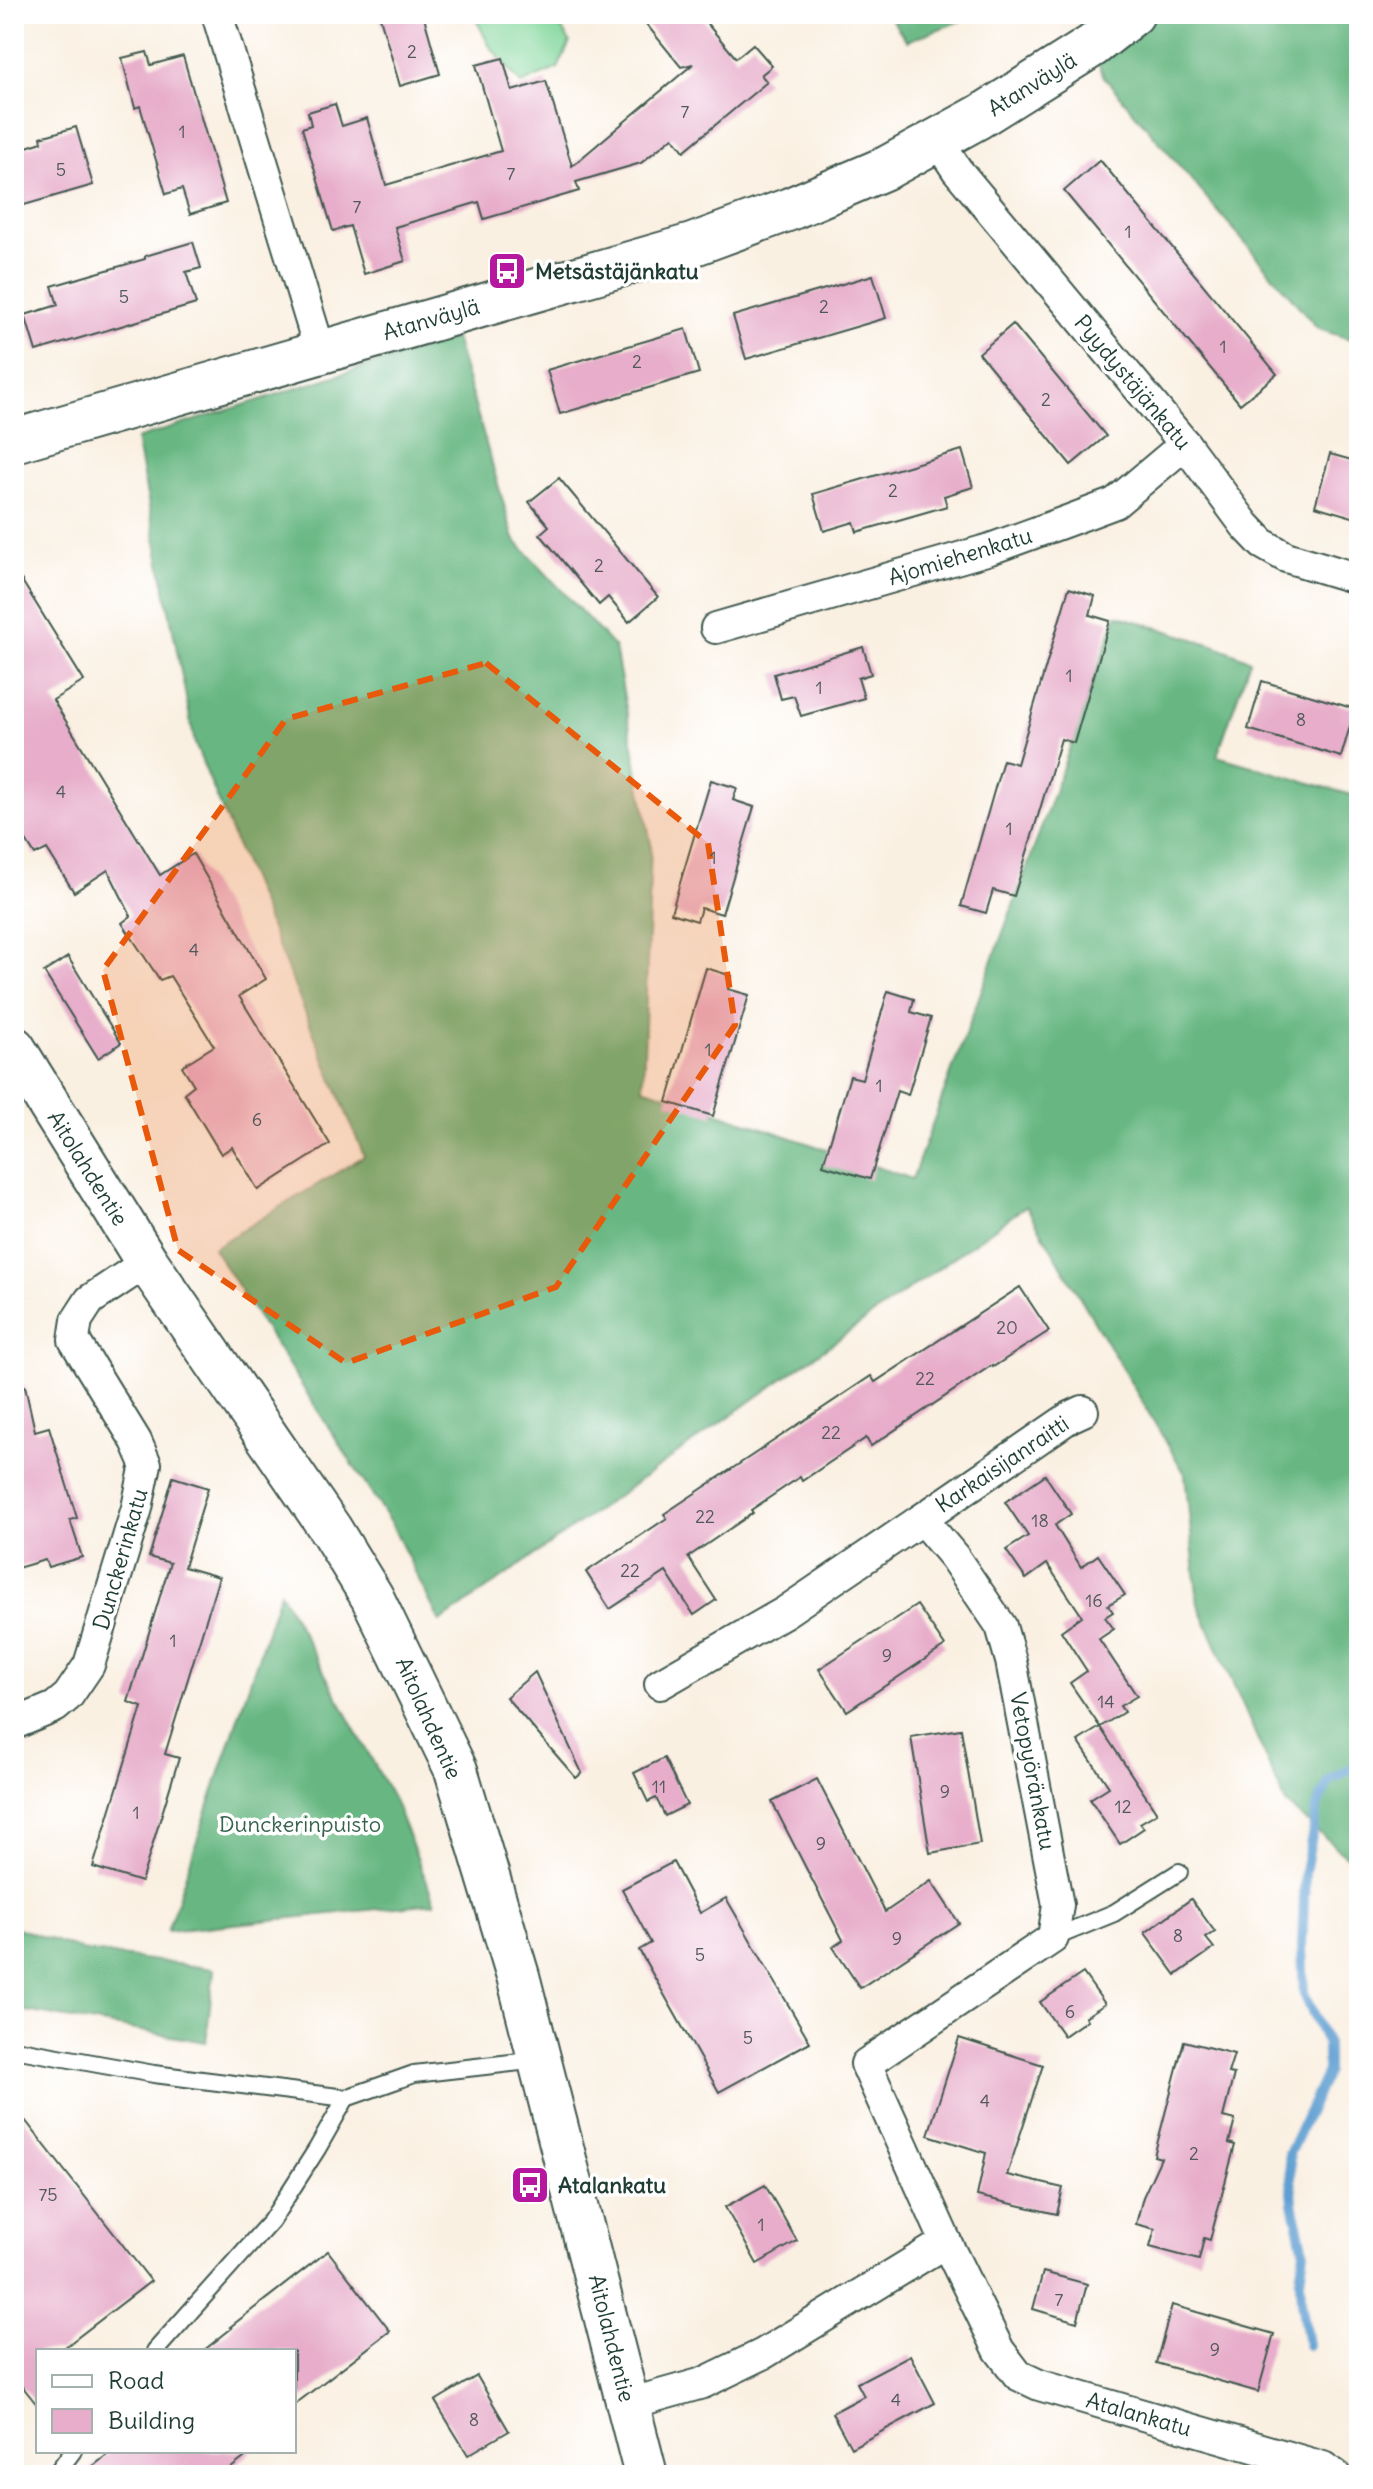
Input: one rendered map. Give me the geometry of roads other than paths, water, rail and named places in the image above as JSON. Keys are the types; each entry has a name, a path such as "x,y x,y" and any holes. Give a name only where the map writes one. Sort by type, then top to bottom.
{"main road":[{"name":"Atanväylä","path":"14,441 692,245 790,209 888,167 937,140 1092,46 1133,14"},
{"name":"Aitolahdentie","path":"14,1048 147,1262 331,1530 372,1597 456,1770 510,1949 646,2475"}],"street":[{"path":"217,14 320,351"},
{"name":"Pyydystäjänkatu","path":"937,140 957,170 1185,444 1245,525 1263,544 1286,557 1359,579"},
{"name":"Ajomiehenkatu","path":"716,628 990,549 1115,503 1185,444"},
{"name":"Dunckerinkatu","path":"14,1724 55,1707 68,1696 89,1665 137,1508 146,1464 136,1441 74,1340 77,1320 90,1300 147,1262"},
{"name":"Karkaisijanraitti","path":"922,1519 1083,1411"},
{"path":"660,1684 785,1612 922,1519"},
{"name":"Vetopyöränkatu","path":"922,1519 954,1557 1001,1626 1011,1661 1058,1905 1053,1938"},
{"path":"628,2404 703,2383 763,2354 946,2242 866,2064 1053,1938"},
{"name":"Atalankatu","path":"946,2242 999,2350 1018,2375 1039,2385 1323,2467 1335,2475"}],"lane":[{"path":"1053,1938 1114,1913 1179,1872"},
{"path":"14,2049 154,2074 346,2098 414,2074 538,2060"},
{"path":"157,2349 271,2221 346,2098"},
{"path":"55,2475 72,2453"}],"waterway":[{"path":"1308,2345 1300,2280 1304,2251 1293,2203 1289,2154 1327,2072 1327,2044 1304,1994 1305,1872 1318,1804 1330,1780 1359,1764"}],"place":[{"name":"Metsästäjänkatu","path":"507,271"},
{"name":"Atalankatu","path":"530,2185"}],"park label":[{"name":"Dunckerinpuisto","path":"300,1824"}]}
